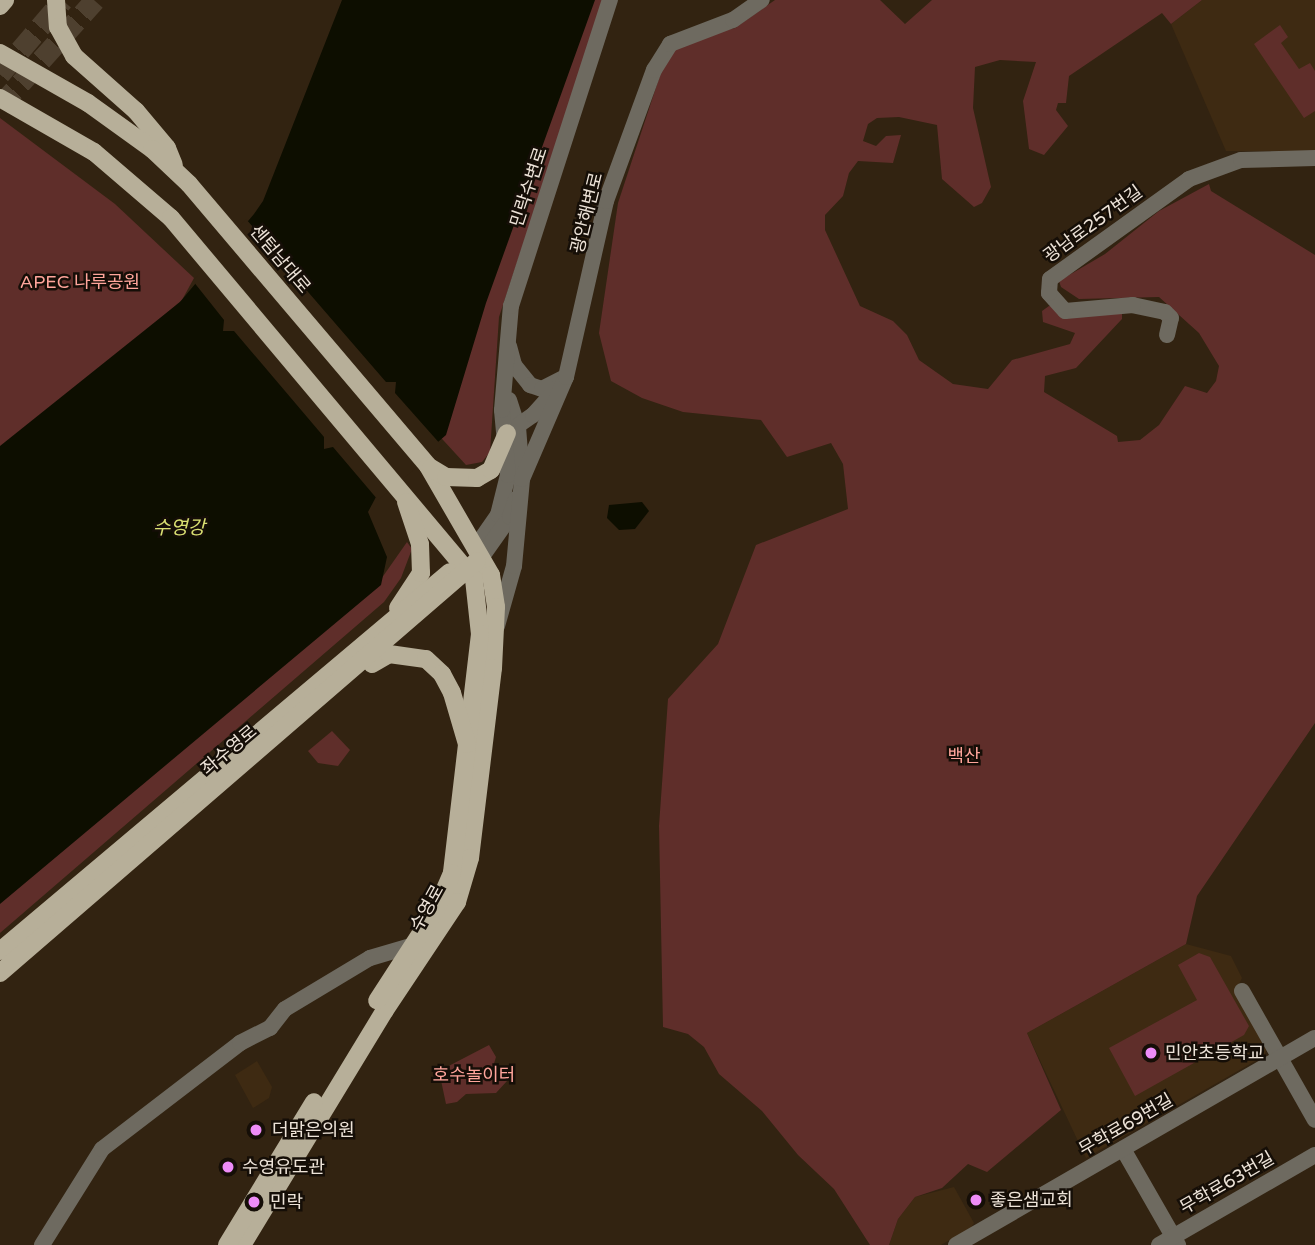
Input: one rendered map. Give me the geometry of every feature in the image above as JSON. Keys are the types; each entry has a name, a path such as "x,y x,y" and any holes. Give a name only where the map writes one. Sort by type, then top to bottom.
{"main road":[{"path":"0,6 5,0"},
{"path":"56,0 58,27 74,56 136,111 167,148 177,172"},
{"name":"센텀남대로","path":"0,53 88,103 177,172 428,466 480,550"},
{"path":"0,98 94,152 147,194 193,243 466,565"},
{"path":"428,466 446,477 477,478 491,470 513,430"},
{"path":"383,629 421,573 416,525 402,488"},
{"name":"좌수영로","path":"0,973 356,670 480,550"},
{"name":"수영로","path":"227,1245 425,942 457,902 470,858 496,628 491,575 480,550"},
{"name":"좌수영로","path":"0,951 383,629 466,565"},
{"name":"수영로","path":"242,1245 425,942 452,873 481,614 478,589 466,565"},
{"path":"356,670 388,654 426,659 442,674 452,693 468,745"}],"street":[{"name":"민락수변로","path":"480,550 510,517 522,479 503,389 506,327 610,0"},
{"name":"광안해변로","path":"522,479 549,425 566,377 606,201 661,56 670,44 733,20 762,0"},
{"name":"광남로257번길","path":"1167,335 1171,318 1165,312 1133,305 1065,311 1049,293 1050,279 1189,179 1241,160 1315,158"},
{"path":"506,327 514,365 530,385 542,389 566,377"},
{"path":"513,430 566,377"},
{"name":"민락수변로","path":"480,550 505,495 513,430"},
{"path":"496,628 514,566 522,479"},
{"path":"42,1245 102,1149 240,1043 270,1028 285,1009 370,958 425,942"},
{"path":"1242,991 1280,1058 1310,1102 1315,1120"},
{"name":"무학로69번길","path":"956,1245 1315,1038"},
{"path":"1123,1149 1170,1242"},
{"name":"무학로63번길","path":"1170,1242 1315,1155"}],"shaded area":[{"path":"1202,0 1315,0 1315,151 1226,151 1171,24"},
{"name":"민안초등학교","path":"1186,944 1231,956 1242,978 1237,988 1267,1049 1264,1056 1086,1158 1027,1033"},
{"path":"257,1061 272,1087 269,1098 253,1108 235,1075"},
{"path":"954,1187 974,1223 971,1228 941,1245 889,1245 898,1219 915,1197"}],"green space":[{"path":"579,0 604,0 499,317 490,452 482,462 466,465 433,429"},
{"name":"백산","path":"775,0 880,0 905,24 932,0 1202,0 1171,24 1162,13 1069,76 1066,103 1058,103 1056,110 1068,126 1044,155 1029,149 1023,101 1036,62 1000,60 975,67 973,108 991,187 982,203 974,207 942,179 937,125 899,117 877,118 868,124 863,141 876,146 886,136 901,135 893,163 858,161 849,173 843,196 825,215 825,230 860,306 893,321 907,335 919,360 953,384 988,389 1012,360 1070,344 1075,333 1043,322 1042,311 1049,306 1122,311 1122,319 1076,368 1045,376 1044,392 1117,436 1118,442 1140,440 1159,425 1185,386 1207,393 1216,381 1219,366 1199,333 1159,297 1079,299 1061,287 1059,281 1105,254 1159,211 1209,184 1211,191 1315,255 1315,723 1197,896 1186,944 1027,1033 1061,1110 987,1172 968,1164 942,1188 915,1197 898,1219 889,1245 870,1245 834,1189 798,1155 762,1111 719,1074 704,1047 688,1034 663,1027 659,826 668,699 718,644 756,545 848,509 843,464 831,443 787,457 761,420 683,412 642,398 611,381 599,333 618,203 667,54 697,37 735,28"},
{"path":"1280,25 1288,37 1281,43 1299,69 1310,63 1315,71 1315,111 1304,118 1254,44"},
{"name":"APEC 나루공원","path":"0,118 115,204 194,278 182,300 0,454"},
{"path":"407,542 412,549 401,578 384,602 0,933 0,890 379,582"},
{"path":"332,731 350,750 338,766 318,763 308,751"},
{"path":"1199,953 1210,957 1249,1026 1244,1035 1135,1096 1109,1048 1197,1000 1178,965"},
{"name":"호수놀이터","path":"489,1045 496,1057 493,1067 497,1080 507,1081 496,1093 466,1094 457,1102 446,1104 439,1071"}],"water":[{"name":"수영강","path":"342,0 595,0 486,303 446,435 377,495 368,512 387,557 381,585 0,904 0,446 180,302 254,214 263,201"},
{"path":"642,502 649,511 635,529 619,530 607,518 609,505"}],"pier":[{"path":"246,219 287,266 297,268 296,278 386,382 396,382 395,393 442,446 378,500 333,447 324,449 324,437 234,331 223,331 224,320 193,281"}],"tunnel":[{"path":"0,74 63,0"},
{"path":"0,106 95,0"}],"place":[{"name":"민안초등학교","path":"1151,1053"},
{"name":"더맑은의원","path":"256,1130"},
{"name":"수영유도관","path":"228,1167"},
{"name":"좋은샘교회","path":"976,1200"},
{"name":"민락","path":"254,1202"}]}
